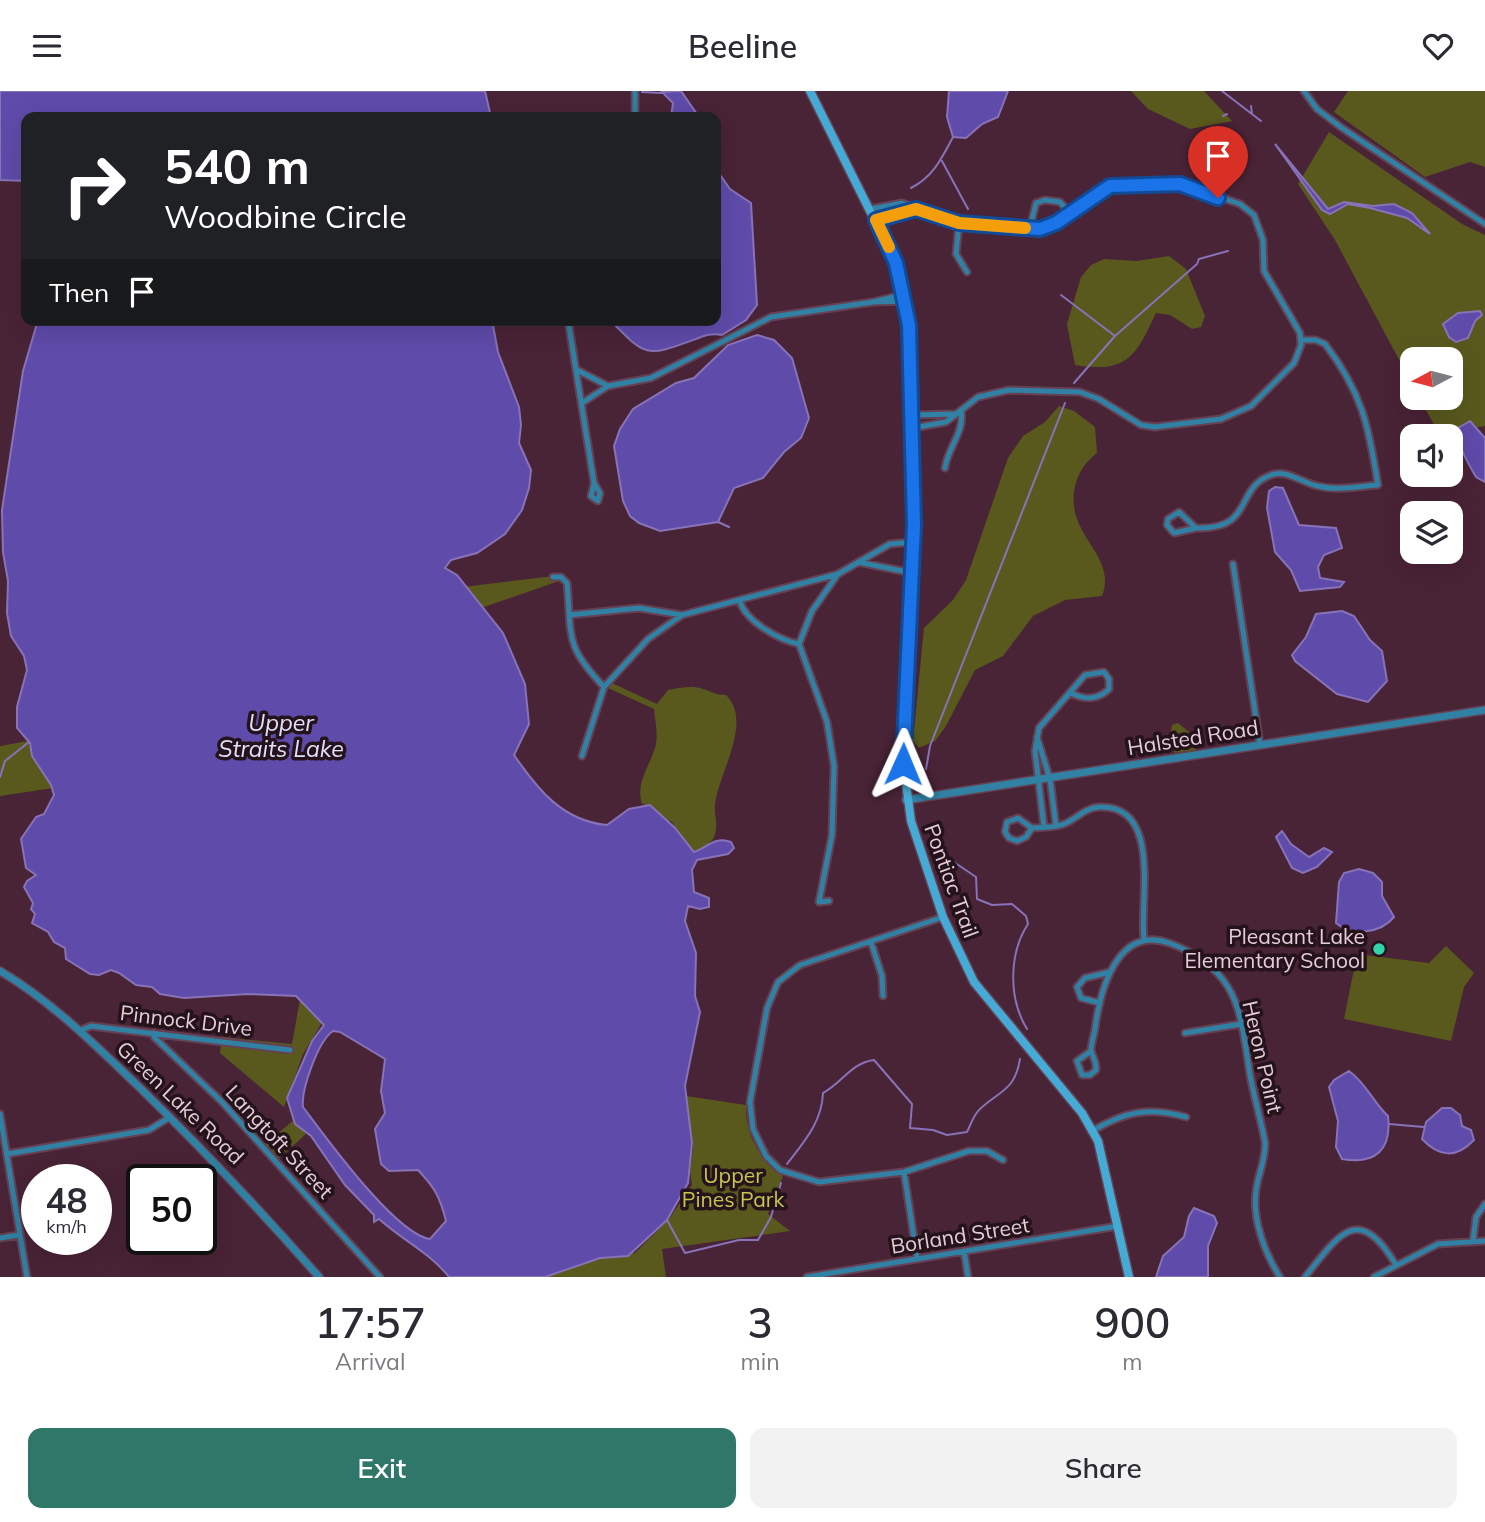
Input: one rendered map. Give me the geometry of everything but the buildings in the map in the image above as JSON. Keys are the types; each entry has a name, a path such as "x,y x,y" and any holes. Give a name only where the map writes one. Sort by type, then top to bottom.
{"main road":[{"name":"Pontiac Trail","path":"810,91 896,263 905,297 913,428 912,573 902,752 906,800 943,917 974,982 1070,1098 1092,1131 1103,1156 1129,1277"}],"street":[{"path":"635,91 635,112"},
{"path":"1304,91 1317,109 1342,128 1485,224"},
{"path":"870,209 902,203 959,223 1049,227 1110,186 1180,184 1240,204 1254,215 1261,227 1264,271 1301,339 1294,363 1251,406 1221,419 1155,427 1141,425 1099,399 1064,390 990,392 946,422 913,428"},
{"path":"1030,228 1036,203 1045,200 1060,202 1070,213"},
{"path":"876,220 916,209"},
{"path":"959,223 956,254 967,272"},
{"path":"582,403 608,386 651,378 771,317 905,297"},
{"path":"569,326 594,483"},
{"path":"1196,528 1182,513 1175,512 1168,519 1167,525 1174,533 1223,526 1233,520 1257,483 1271,475 1284,473 1328,488 1378,485 1368,424 1358,397 1325,344 1301,339"},
{"path":"577,369 608,386"},
{"path":"945,468 949,453 961,430 961,410"},
{"path":"912,415 955,414"},
{"path":"582,756 604,687 648,639 682,615 838,574 890,544 913,542"},
{"path":"858,562 912,573"},
{"path":"1233,564 1260,745"},
{"path":"829,901 819,902 832,835 834,765 824,712 799,644 812,611 838,574"},
{"path":"553,577 561,577 567,583 569,632 574,648 604,687"},
{"path":"740,601 747,613 761,625 782,639 799,644"},
{"path":"569,615 639,608 682,615"},
{"path":"1044,827 1035,751 1037,737 1047,717 1089,672 1104,672 1109,679 1108,689 1099,695 1085,699 1071,693"},
{"name":"Halsted Road","path":"906,800 1485,710"},
{"path":"1037,737 1050,779 1056,826"},
{"path":"1032,828 1026,837 1017,841 1009,838 1005,832 1012,819 1022,819 1032,828 1056,826 1086,810 1099,807 1127,816 1136,826 1146,872 1141,901 1144,940 1125,950 1110,972 1100,1003 1091,1051 1097,1062 1096,1070 1090,1075 1082,1075 1077,1062 1091,1051"},
{"path":"943,917 800,965 778,982 767,1008 750,1115 757,1142 766,1156 790,1175 819,1182 904,1172 969,1151 987,1151 1003,1160"},
{"name":"Heron Point","path":"1144,940 1155,939 1178,946 1215,971 1228,988 1241,1024 1265,1142 1266,1156 1255,1194 1256,1211 1267,1253 1280,1277"},
{"path":"871,942 882,977 883,996"},
{"name":"Green Lake Road","path":"0,971 26,986 79,1031 170,1117 228,1174 319,1277"},
{"path":"1100,1003 1081,998 1077,987 1085,978 1110,972"},
{"path":"1185,1033 1241,1024"},
{"name":"Pinnock Drive","path":"79,1031 86,1026 290,1050"},
{"name":"Langtoft Street","path":"154,1033 154,1037 222,1102 380,1277"},
{"path":"1092,1131 1137,1112 1158,1109 1186,1117"},
{"path":"0,1116 27,1277"},
{"path":"6,1154 149,1130 170,1117"},
{"path":"904,1172 917,1258"},
{"path":"1473,1240 1476,1217 1485,1204"},
{"name":"Borland Street","path":"807,1277 1118,1226"},
{"path":"1305,1277 1336,1238 1349,1230 1362,1229 1374,1234 1396,1265"},
{"path":"0,1238 19,1235"},
{"path":"1374,1277 1438,1244 1485,1241"},
{"path":"964,1251 968,1277"}],"green space":[{"path":"1131,91 1204,91 1232,121 1190,129 1148,109"},
{"path":"1348,91 1485,91 1485,167 1470,162 1425,177 1334,112"},
{"path":"1329,132 1462,224 1485,235 1485,426 1463,430 1463,424 1434,424 1426,410 1463,410 1463,347 1400,347 1400,362 1335,240 1298,184"},
{"path":"1169,256 1186,269 1205,316 1201,327 1192,329 1170,315 1156,313 1142,341 1128,359 1107,367 1075,365 1067,324 1081,277 1091,265 1104,259 1137,261"},
{"path":"1059,406 1074,411 1095,427 1097,453 1078,477 1074,506 1080,526 1103,568 1105,586 1102,596 1065,600 1033,616 1003,656 975,670 946,726 935,741 919,748 913,741 924,628 953,600 966,580 1008,458 1023,436 1045,422"},
{"path":"562,575 562,580 481,608 463,587"},
{"path":"612,683 657,704 668,690 690,687 726,695 734,706 735,734 717,793 715,833 711,841 698,851 691,850 671,821 642,804 642,780 656,744 654,709 608,688"},
{"path":"1178,723 1189,732 1196,750 1175,753 1169,741 1172,725"},
{"path":"28,741 32,756 53,788 0,796 0,746"},
{"path":"1446,946 1474,973 1464,987 1451,1041 1344,1019 1357,954 1429,963"},
{"path":"300,999 323,1021 303,1054 284,1107 220,1053 222,1037 292,1044"},
{"name":"Upper Pines Park","path":"686,1096 746,1105 751,1136 767,1162 783,1176 768,1214 790,1231 662,1249 666,1277 538,1277 560,1263 635,1253 669,1219 692,1185 690,1171 693,1147"},
{"path":"296,1118 295,1122 306,1134 277,1160 263,1146"}],"water":[{"path":"0,91 485,91 490,112 21,112 21,181 0,180"},
{"path":"681,91 696,112 672,112 673,103 662,92"},
{"path":"949,91 1008,91 998,117 982,124 966,138 953,137 947,117"},
{"path":"1275,144 1328,209 1344,202 1373,206 1394,204 1412,213 1430,234 1407,218 1370,208 1348,204 1330,214 1322,210"},
{"path":"721,176 730,189 751,203 757,305 746,320 722,335 706,335 657,351 648,351 632,342 616,326 721,326"},
{"path":"1480,311 1482,315 1475,321 1468,338 1456,342 1449,337 1443,324 1458,313"},
{"name":"Upper Straits Lake","path":"36,326 493,326 498,352 519,407 519,443 531,470 529,488 522,510 505,534 477,553 451,560 445,568 457,575 503,633 525,684 529,724 514,755 532,780 553,802 577,817 607,825 629,809 650,805 675,828 694,852 720,840 731,842 734,848 728,854 697,860 692,870 694,892 709,898 709,907 700,909 688,906 685,921 696,953 695,996 700,1012 685,1086 692,1143 688,1183 667,1220 628,1256 600,1258 545,1277 449,1277 433,1260 379,1219 374,1222 374,1215 345,1185 311,1136 295,1124 287,1098 312,1041 324,1025 296,996 248,994 184,998 160,994 152,987 136,985 111,970 99,975 90,974 66,959 65,948 54,942 48,932 32,923 35,914 31,909 33,903 24,887 27,881 36,875 26,868 21,839 36,817 44,814 54,795 51,785 32,756 30,743 17,728 17,707 27,670 24,656 11,636 7,613 8,581 3,552 2,510 23,371","holes":["333,1031 340,1032 385,1059 381,1091 385,1113 375,1129 381,1164 389,1171 418,1170 433,1188 446,1221 430,1239 415,1233 380,1203 303,1107 305,1089 316,1055"]},
{"path":"757,335 774,340 792,358 809,418 801,438 784,452 763,478 734,488 718,522 660,531 639,523 630,516 623,501 614,446 620,429 633,409 676,383 694,378 728,345"},
{"path":"1470,421 1485,438 1485,482 1476,477 1464,454 1463,425"},
{"path":"1275,487 1283,488 1299,525 1336,528 1342,548 1324,555 1318,567 1320,578 1344,582 1340,587 1300,591 1291,570 1275,552 1267,508 1269,491"},
{"path":"1342,611 1354,616 1370,640 1382,651 1387,681 1368,702 1337,694 1295,661 1292,655 1306,637 1316,614"},
{"path":"1282,831 1291,844 1309,857 1324,848 1332,852 1317,867 1303,873 1292,868 1276,837"},
{"path":"1359,869 1373,873 1382,882 1382,896 1394,917 1374,930 1350,930 1336,923 1339,882 1344,873"},
{"path":"1349,1071 1388,1116 1389,1128 1384,1146 1379,1153 1364,1160 1342,1159 1336,1147 1338,1121 1329,1087 1334,1080"},
{"path":"1442,1108 1451,1108 1460,1115 1462,1126 1471,1130 1474,1140 1454,1153 1441,1152 1422,1139 1426,1122"},
{"path":"1194,1208 1214,1216 1217,1223 1208,1246 1208,1277 1156,1277 1163,1256 1184,1237 1189,1216"}],"waterway":[{"path":"1222,91 1261,121"},
{"path":"642,92 662,93"},
{"path":"1251,106 1252,114"},
{"path":"1223,116 1227,114"},
{"path":"911,188 931,173 953,137"},
{"path":"942,161 968,209"},
{"path":"1074,383 1115,336 1197,264 1199,259 1228,251"},
{"path":"1061,295 1115,336"},
{"path":"926,769 930,746 1065,403"},
{"path":"718,522 729,527"},
{"path":"0,777 5,761 29,742"},
{"path":"937,823 942,854 976,877 977,899 992,905 1012,904 1026,916 1028,924 1017,948 1013,976 1016,1004 1027,1029"},
{"path":"787,1164 816,1122 823,1093 859,1065 874,1060 912,1104 910,1128 933,1130 947,1135 967,1132 978,1111 1011,1083 1020,1059"},
{"path":"1389,1124 1424,1127"},
{"path":"667,1220 685,1253 739,1240 758,1240 771,1217 781,1183"}],"slow traffic":[{"path":"889,247 876,220 916,209 959,223 1025,228"}],"place":[{"name":"Pleasant Lake Elementary School","path":"1379,949"}],"route":[{"path":"903,764 914,525 909,325 905,294 896,263 876,220 916,209 959,223 1040,229 1056,223 1110,186 1180,184 1218,198"}]}
